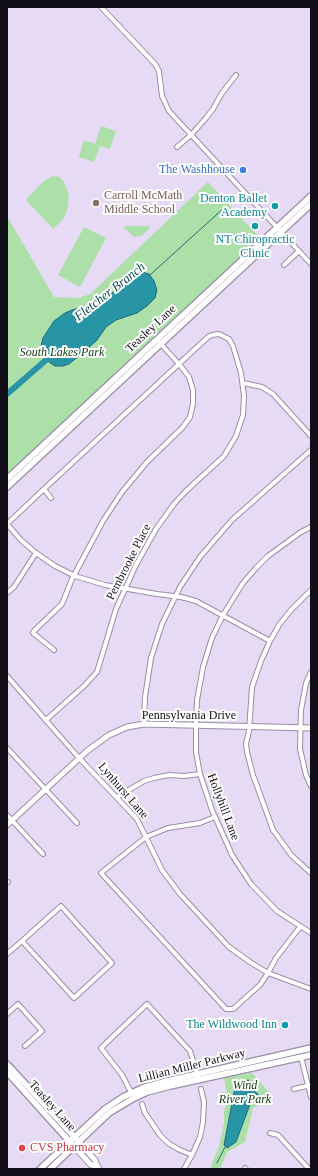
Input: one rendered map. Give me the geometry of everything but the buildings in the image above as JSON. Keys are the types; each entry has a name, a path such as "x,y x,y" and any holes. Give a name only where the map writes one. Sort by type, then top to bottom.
{"main road":[{"name":"Teasley Lane","path":"7,487 158,342 279,229 311,196"},
{"name":"Teasley Lane","path":"279,229 311,204"},
{"name":"Teasley Lane","path":"7,479 158,342"},
{"name":"Lillian Miller Parkway","path":"74,1142 109,1113 133,1096 198,1077 311,1048"},
{"name":"Lillian Miller Parkway","path":"198,1077 311,1055"},
{"name":"Teasley Lane","path":"7,1064 30,1094"},
{"name":"Teasley Lane","path":"7,1072 30,1094 74,1142"},
{"name":"Teasley Lane","path":"40,1169 74,1142"},
{"name":"Teasley Lane","path":"50,1169 74,1142"}],"street":[{"path":"101,7 159,71 162,96 169,111 311,264"},
{"path":"177,147 191,135 206,118 236,75"},
{"path":"284,265 299,251"},
{"name":"Pembrooke Place","path":"46,720 84,686 96,672 110,627 125,589 145,547 164,517 186,491 217,463 230,448 236,436 243,415 244,396 243,383 231,343 223,335 216,334 208,337 179,364"},
{"path":"54,650 34,633 34,631 62,604 104,521 122,492 147,462 183,427 190,417 194,404 193,390 188,377 179,364 158,342"},
{"path":"179,364 7,524 21,540 36,553 55,566 75,576 125,589 175,596 196,601 270,640"},
{"path":"243,383 262,387 273,394 311,436"},
{"path":"144,724 145,697 151,658 162,624 175,596 196,563 218,535 255,499 311,450"},
{"path":"44,489 51,498"},
{"name":"Hollyhill Lane","path":"311,527 301,532 268,556 243,583 223,615 212,638 203,667 197,700 196,725 196,752 200,774 215,817 232,855 251,884 277,911 311,933"},
{"path":"7,593 14,587 36,553"},
{"path":"311,590 291,610 270,640 260,660 254,678 247,739 247,752 253,775 274,830 296,860 311,873"},
{"path":"311,672 303,695 300,715 300,749 306,775 311,786"},
{"name":"Lynhurst Lane","path":"7,676 79,758 137,818 162,870 180,894 229,947 268,973 311,989"},
{"name":"Pennsylvania Drive","path":"7,825 101,739 127,727 144,724 311,728"},
{"path":"7,748 77,823"},
{"path":"117,797 144,781 154,778 169,775 184,776 200,774"},
{"path":"7,815 43,854"},
{"path":"215,817 200,823 168,828 146,837 101,873 226,1009 233,1009 260,985 276,958 300,927"},
{"path":"7,954 61,906 112,963 74,998 22,941"},
{"path":"7,1014 18,1004 42,1031 25,1046"},
{"path":"133,1096 122,1075 101,1048 147,1004 190,1051 198,1077"},
{"path":"301,1057 311,1097"},
{"path":"294,1089 309,1085"},
{"path":"184,1169 200,1137 203,1122 204,1102 201,1089"},
{"path":"142,1104 145,1113 160,1135 168,1143 192,1155"},
{"path":"270,1133 278,1135 308,1168"},
{"path":"74,1142 95,1160 98,1167"}],"green space":[{"path":"101,126 116,131 110,149 100,146 94,162 79,157 84,140 95,144"},
{"path":"53,176 59,177 64,182 69,195 67,210 64,218 53,229 27,201 27,198 44,181"},
{"name":"South Lakes Park","path":"208,182 262,240 7,479 7,216 54,297 79,298 90,294"},
{"path":"125,226 149,226 150,228 141,236 134,237 124,228"},
{"path":"84,227 106,238 80,287 58,275"},
{"name":"Wind River Park","path":"252,1073 274,1098 253,1108 245,1142 227,1152 220,1169 210,1169 219,1146 224,1123 224,1111 228,1102 224,1078"}],"water":[{"path":"142,272 149,274 154,281 157,290 155,298 147,306 137,313 116,320 106,327 97,340 69,364 55,366 46,360 41,346 43,338 54,321 72,310 97,304"},
{"path":"248,1080 258,1096 252,1099 236,1142 227,1148 224,1145 235,1087"}],"waterway":[{"name":"Fletcher Branch","path":"150,275 225,207"},
{"name":"Fletcher Branch","path":"7,394 46,360"},
{"path":"217,1163 225,1147"}],"place":[{"name":"The Washhouse","path":"243,170"},
{"name":"Carroll McMath Middle School","path":"96,203"},
{"name":"Denton Ballet Academy","path":"275,206"},
{"name":"NT Chiropractic Clinic","path":"255,226"},
{"name":"The Wildwood Inn","path":"285,1025"},
{"name":"CVS Pharmacy","path":"22,1148"}]}
